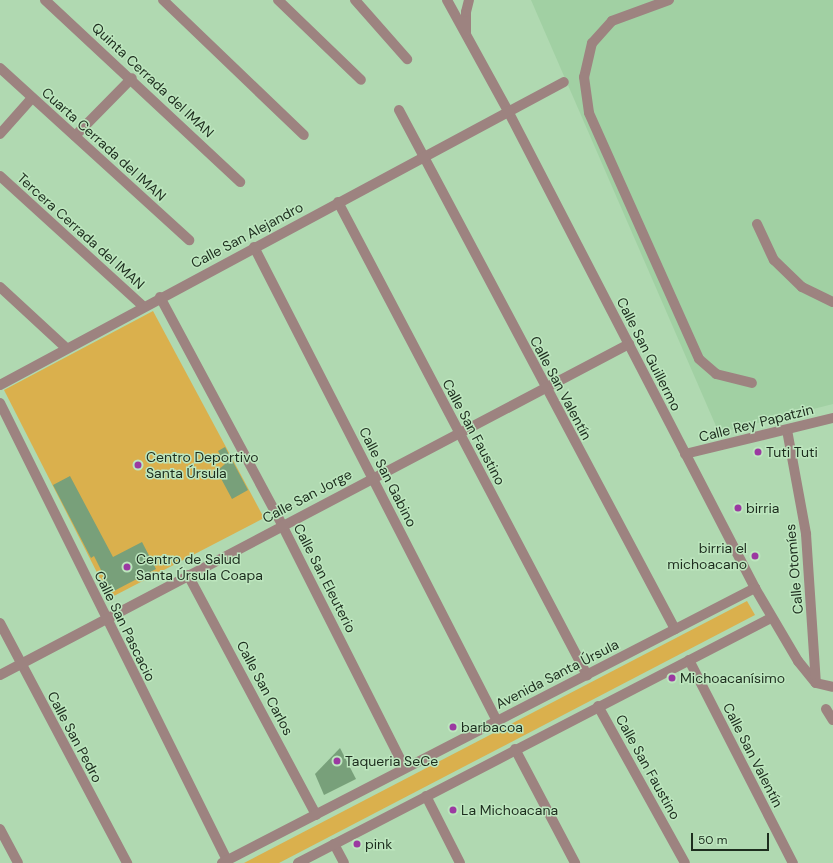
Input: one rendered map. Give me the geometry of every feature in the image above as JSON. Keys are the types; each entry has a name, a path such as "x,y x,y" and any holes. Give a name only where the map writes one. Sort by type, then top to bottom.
{"street":[{"name":"Quinta Cerrada del IMAN","path":"45,0 132,78 240,182"},
{"path":"162,0 304,135"},
{"name":"Calle San Guillermo","path":"447,0 466,32 508,111 771,618 798,661 816,683"},
{"name":"Calle San Guillermo","path":"466,32 466,12 469,0"},
{"path":"670,0 612,21 592,43 584,77 589,113 699,359 716,374 752,383"},
{"path":"282,3 361,80"},
{"path":"358,4 407,60"},
{"name":"Cuarta Cerrada del IMAN","path":"0,68 189,240"},
{"path":"75,136 132,78"},
{"name":"Calle San Alejandro","path":"0,385 143,306 564,82"},
{"path":"0,134 32,98"},
{"name":"Calle San Valentín","path":"399,110 423,158 675,629"},
{"name":"Tercera Cerrada del IMAN","path":"0,176 143,306"},
{"name":"Calle San Faustino","path":"338,202 587,675"},
{"path":"757,224 774,260 802,287 833,302"},
{"name":"Calle San Gabino","path":"254,247 497,721"},
{"path":"0,287 66,348"},
{"name":"Calle San Eleuterio","path":"160,297 282,526 405,768"},
{"name":"Calle San Jorge","path":"0,675 458,432 629,344"},
{"name":"Calle San Pascacio","path":"0,403 224,862"},
{"name":"Calle Rey Papatzin","path":"686,454 833,418"},
{"name":"Calle Otomíes","path":"787,430 806,534 816,683"},
{"name":"Calle San Carlos","path":"188,575 316,815"},
{"name":"Avenida Santa Úrsula","path":"224,862 755,588"},
{"path":"298,863 598,706 771,618"},
{"name":"Calle San Pedro","path":"0,623 20,664 127,863"},
{"name":"Calle San Valentín","path":"689,660 793,863"},
{"path":"816,683 833,687"},
{"name":"Calle San Faustino","path":"598,706 685,863"},
{"path":"826,709 833,720"},
{"path":"515,749 575,863"},
{"path":"426,796 460,863"},
{"path":"0,829 18,863"},
{"path":"334,844 344,863"}],"shaded area":[{"path":"531,0 833,0 833,404 719,433"},
{"name":"Centro Deportivo Santa Úrsula","path":"153,311 264,518 110,598 4,390"},
{"path":"747,601 755,615 279,863 244,863"}],"building":[{"path":"225,447 248,490 232,499 217,471 225,464 218,451"},
{"path":"70,476 113,557 142,542 156,569 112,592 94,556 91,558 53,485"},
{"name":"Taqueria SeCe","path":"340,748 356,779 324,795 315,774"}],"place":[{"name":"Tuti Tuti","path":"758,452"},
{"name":"Centro Deportivo Santa Úrsula","path":"138,465"},
{"name":"birria","path":"738,508"},
{"name":"birria el michoacano","path":"755,556"},
{"name":"Centro de Salud Santa Úrsula Coapa","path":"127,567"},
{"name":"Michoacanísimo","path":"672,678"},
{"name":"barbacoa","path":"453,727"},
{"name":"Taqueria SeCe","path":"337,761"},
{"name":"La Michoacana","path":"453,810"},
{"name":"pink","path":"357,844"}]}
